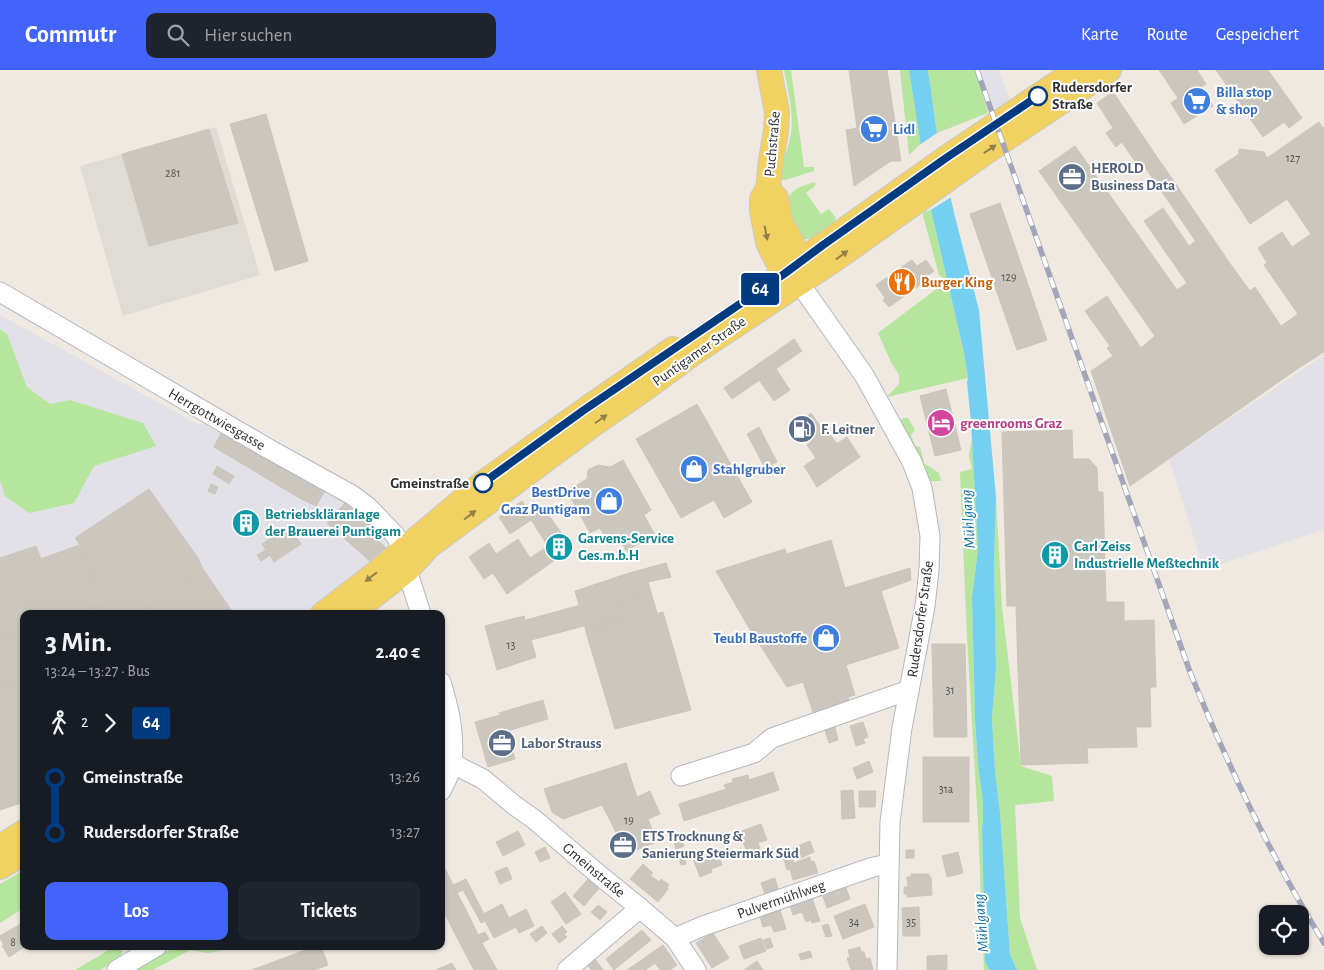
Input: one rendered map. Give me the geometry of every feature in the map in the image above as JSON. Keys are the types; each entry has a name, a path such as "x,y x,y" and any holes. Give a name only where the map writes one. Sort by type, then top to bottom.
{"main road":[{"name":"Puchstraße","path":"769,70 777,112 768,189 762,200 762,211 768,242 796,272"},
{"name":"Puntigamer Straße","path":"354,610 483,483 584,410 796,272 949,168 1077,70"},
{"name":"Puntigamer Straße","path":"949,168 986,152 1109,70"},
{"name":"Puntigamer Straße","path":"328,610 375,574 405,560"}],"street":[{"name":"Rudersdorfer Straße","path":"796,272 807,294 864,375 912,462 922,488 930,536 925,606 902,728 890,822 887,970"},
{"name":"Herrgottwiesgasse","path":"0,292 269,449 352,495 368,507 395,535 405,560"},
{"path":"405,560 420,610"},
{"name":"Rudersdorfer Straße","path":"680,776 754,753 772,738 909,690"},
{"path":"445,694 452,728 452,762 445,783"},
{"name":"Gmeinstraße","path":"452,762 483,780 514,806 535,820 640,908 675,938 696,970"},
{"name":"Pulvermühlweg","path":"675,938 703,926 873,867 889,864"},
{"name":"Gmeinstraße","path":"567,970 640,908"},
{"path":"117,970 150,950"}],"shaded area":[{"path":"976,70 998,70 1012,104 988,113"},
{"path":"216,127 260,275 123,316 80,166 122,154 150,245 237,222 209,129"},
{"path":"0,315 199,425 214,420 223,430 345,503 385,538 386,548 372,563 310,610 20,610 20,803 0,810"},
{"path":"1324,355 1324,530 1204,570 1169,459"}],"green space":[{"path":"784,70 791,70 804,167 814,167 814,171 782,180 783,162 792,125"},
{"path":"900,70 909,70 921,144 909,155"},
{"path":"928,70 976,70 988,113 937,133"},
{"path":"814,182 816,184 814,187 806,193 821,214 829,209 836,218 822,234 812,238 801,239 793,228 788,198 796,189"},
{"path":"931,210 964,353 968,378 887,397 899,384 899,375 878,333 947,281 939,275 922,212"},
{"path":"0,329 7,334 27,387 50,404 70,400 143,423 156,446 94,466 74,503 29,513 5,496 0,481"},
{"path":"908,418 915,430 911,435 915,446 920,447 924,463 939,473 941,481 929,481 899,421"},
{"path":"972,439 978,550 972,598 975,720 983,803 985,961 989,970 984,970 960,472 972,469 969,455"},
{"path":"996,497 1002,607 1021,766 1052,776 1054,801 1015,805 1020,918 1037,970 1017,970 1010,955 992,718 996,668 994,562"},
{"path":"20,872 20,910 0,923 0,884"},
{"path":"121,950 121,958 100,970 75,970 107,951"},
{"path":"169,950 190,950 153,970 136,970 148,961"},
{"path":"190,950 224,950 208,953"}],"water":[{"name":"Mühlgang","path":"909,70 928,70 937,133 954,213 979,310 996,497 994,562 996,668 992,718 995,771 1000,812 1010,955 1017,970 989,970 985,961 983,803 975,720 972,598 978,550 968,378 931,210"}],"pier":[{"path":"937,133 943,150 953,196 929,211 918,146"}],"building":[{"name":"Lidl","path":"849,70 887,70 901,161 891,161 854,186 846,130 857,128"},
{"path":"1159,70 1197,70 1206,84 1178,98"},
{"path":"1216,70 1268,70 1302,118 1289,128 1284,122 1263,137"},
{"path":"1201,87 1213,106 1184,124 1171,103"},
{"path":"1113,92 1155,154 1138,166 1122,142 1116,147 1106,133 1113,128 1097,103"},
{"path":"266,114 308,261 275,271 230,124"},
{"path":"1319,122 1324,129 1324,352 1300,367 1250,291 1255,287 1281,326 1298,314 1264,265 1267,263 1258,248 1282,232 1292,247 1311,234 1287,199 1250,224 1215,170 1239,154 1239,149 1264,152 1267,158"},
{"path":"209,129 238,223 149,246 122,154"},
{"path":"1075,146 1177,290 1187,283 1144,221 1163,208 1189,246 1196,241 1218,274 1231,265 1300,367 1130,486 1091,371 1113,356 1107,348 1110,346 1085,311 1107,296 1141,348 1155,336 1039,171"},
{"path":"1155,154 1184,196 1171,205 1142,163"},
{"path":"1184,196 1231,265 1218,274 1171,205"},
{"path":"1000,203 1047,340 1017,350 970,214"},
{"name":"Burger King","path":"912,260 917,266 926,260 934,271 927,276 929,278 889,307 883,300 885,298 876,285 886,278 893,276 891,273"},
{"path":"794,339 802,351 732,399 724,388"},
{"path":"776,369 790,390 774,401 759,380"},
{"name":"greenrooms Graz","path":"946,389 961,450 935,456 920,396"},
{"name":"Stahlgruber","path":"697,404 752,502 724,518 714,500 681,518 636,439"},
{"path":"811,413 828,437 815,447 798,423"},
{"path":"759,427 777,462 765,468 747,434"},
{"path":"223,429 311,483 301,499 214,447"},
{"name":"Carl Zeiss Industrielle Meßtechnik","path":"1072,430 1073,459 1089,459 1097,468 1098,492 1103,492 1106,602 1124,602 1124,621 1154,620 1156,687 1150,687 1151,727 1136,727 1137,747 1087,748 1088,763 1021,765 1016,606 1007,606 1002,432"},
{"path":"828,431 837,444 816,458 807,445 811,442 815,447 828,437 825,433"},
{"path":"847,437 860,457 817,487 804,466"},
{"name":"BestDrive Graz Puntigam","path":"623,460 651,510 644,515 655,535 626,551 617,533 606,539 600,528 590,533 567,491 587,479 588,470 598,465 610,467"},
{"path":"217,466 234,476 229,484 213,474"},
{"path":"311,483 325,491 316,506 301,499"},
{"path":"211,484 218,487 215,494 208,491"},
{"path":"149,489 198,558 203,569 145,607 146,610 90,610 102,606 85,552 75,538"},
{"name":"Garvens-Service Ges.m.b.H","path":"522,501 531,515 543,507 572,548 507,594 493,573 484,579 469,557 489,543 496,554 518,539 530,558 548,546 531,520 510,534 499,517"},
{"path":"345,503 380,534 376,539 386,548 372,563 327,523"},
{"name":"Betriebskläranlage der Brauerei Puntigam","path":"246,511 255,515 259,524 255,533 246,537 237,533 233,524 237,515"},
{"path":"289,526 301,544 274,562 270,555 261,561 257,555 266,550 262,544"},
{"path":"831,540 845,588 848,587 852,600 819,611 817,606 749,628 716,571 785,549 787,554"},
{"path":"79,545 85,552 102,606 90,610 20,610 20,632 0,638 0,558 36,546 41,559"},
{"path":"666,563 671,577 648,582 657,613 642,617 629,573"},
{"name":"Teubl Baustoffe","path":"910,568 911,580 881,591 899,648 846,665 855,695 848,697 849,700 813,712 803,682 787,687 749,628 817,606 819,611 852,600 848,587"},
{"path":"203,569 231,610 146,610 145,607"},
{"path":"629,573 642,617 586,632 585,626 622,616 617,595 579,605 575,591"},
{"path":"617,595 622,616 531,640 526,620"},
{"path":"663,612 691,710 615,729 586,632"},
{"path":"524,616 536,657 497,670 485,626"},
{"path":"20,632 20,680 0,686 0,638"},
{"path":"932,644 965,644 967,737 934,737"},
{"path":"20,680 20,803 0,810 0,686"},
{"path":"543,700 548,719 507,731 515,759 488,767 475,722"},
{"path":"863,722 868,737 863,739 865,743 856,746 850,726"},
{"path":"835,727 838,740 829,743 825,730"},
{"path":"923,757 969,757 969,822 923,822"},
{"path":"869,761 873,772 857,779 853,768"},
{"path":"626,763 633,785 612,792 602,805 563,819 552,812 544,789"},
{"path":"773,772 779,790 684,821 679,804 726,789 724,785 733,782 732,779 748,775 749,780"},
{"path":"633,785 637,797 650,791 660,814 648,819 657,842 618,857 610,838 617,835 602,805 612,792"},
{"path":"853,790 855,818 842,819 841,791"},
{"path":"859,791 876,791 875,807 859,807"},
{"path":"761,824 767,840 758,843 761,852 749,857 739,832"},
{"path":"518,831 525,845 503,856 496,842"},
{"path":"681,839 684,846 676,849 674,841"},
{"path":"810,841 814,852 798,859 793,848"},
{"path":"545,847 550,858 540,862 535,852"},
{"path":"716,848 722,865 711,869 712,872 700,877 692,856"},
{"path":"906,850 914,850 914,858 906,858"},
{"path":"958,852 963,873 947,877 942,856"},
{"path":"684,855 686,864 681,865 678,856"},
{"path":"791,855 794,863 810,857 811,862 814,861 818,873 793,880 790,869 787,870 783,857"},
{"path":"643,864 653,873 650,875 659,882 661,879 669,885 658,902 630,879"},
{"path":"507,867 512,879 500,884 495,872"},
{"path":"445,869 471,920 453,930 445,914"},
{"path":"911,874 929,874 929,877 931,877 932,895 907,897 907,894 904,894 904,887 908,887 907,877 911,877"},
{"path":"590,877 601,886 584,906 573,896"},
{"path":"775,878 779,893 766,897 761,883"},
{"path":"466,879 484,914 478,917 463,890 457,893 453,885"},
{"path":"845,885 850,899 827,908 822,894"},
{"path":"565,892 581,914 566,924 551,902"},
{"path":"812,898 820,921 812,923 811,920 806,922 802,912 793,915 790,906"},
{"path":"502,904 509,918 526,909 534,926 519,933 516,927 494,938 485,921 481,923 478,917"},
{"path":"865,904 874,927 843,939 834,916"},
{"path":"598,905 607,912 600,920 591,912"},
{"path":"919,907 920,936 903,936 902,908"},
{"path":"780,910 786,929 774,932 771,925 763,927 760,916"},
{"path":"471,920 497,970 474,970 453,930"},
{"path":"20,924 20,950 9,957 2,946 4,945 0,936"},
{"path":"828,924 832,936 826,937 822,926"},
{"path":"542,926 547,933 536,942 530,934"},
{"path":"562,926 567,932 564,934 567,937 559,943 552,934"},
{"path":"642,930 651,940 614,970 606,959"},
{"path":"485,932 489,939 482,943 478,935"},
{"path":"713,933 729,958 712,968 696,943"},
{"path":"761,938 766,951 744,959 739,946"},
{"path":"770,938 773,947 767,949 763,940"},
{"path":"663,945 677,965 670,970 660,970 655,963 646,970 627,970"},
{"path":"860,947 866,959 870,958 873,970 851,970 847,958 850,957 848,950"},
{"path":"305,950 322,950 328,965 315,970 252,970"},
{"path":"810,951 812,957 801,960 799,954"},
{"path":"947,955 947,970 927,970 927,956"},
{"path":"593,956 603,970 591,970 585,962"},
{"path":"757,961 763,970 744,970"},
{"path":"452,963 456,970 436,970"}],"railway":[{"path":"977,70 1190,672 1251,810 1286,878 1324,943"}],"bus line":[{"name":"64","path":"483,483 584,410 784,274 946,158 1038,96"}],"place":[{"name":"Rudersdorfer Straße","path":"1038,96"},
{"name":"Billa stop & shop","path":"1197,101"},
{"name":"Lidl","path":"874,129"},
{"name":"HEROLD Business Data","path":"1072,177"},
{"name":"Burger King","path":"902,282"},
{"name":"greenrooms Graz","path":"941,423"},
{"name":"F. Leitner","path":"802,429"},
{"name":"Stahlgruber","path":"694,469"},
{"name":"Gmeinstraße","path":"483,483"},
{"name":"BestDrive Graz Puntigam","path":"609,501"},
{"name":"Betriebskläranlage der Brauerei Puntigam","path":"246,523"},
{"name":"Garvens-Service Ges.m.b.H","path":"559,547"},
{"name":"Carl Zeiss Industrielle Meßtechnik","path":"1055,555"},
{"name":"Teubl Baustoffe","path":"826,638"},
{"name":"Labor Strauss","path":"502,743"},
{"name":"ETS Trocknung & Sanierung Steiermark Süd","path":"623,845"}]}
